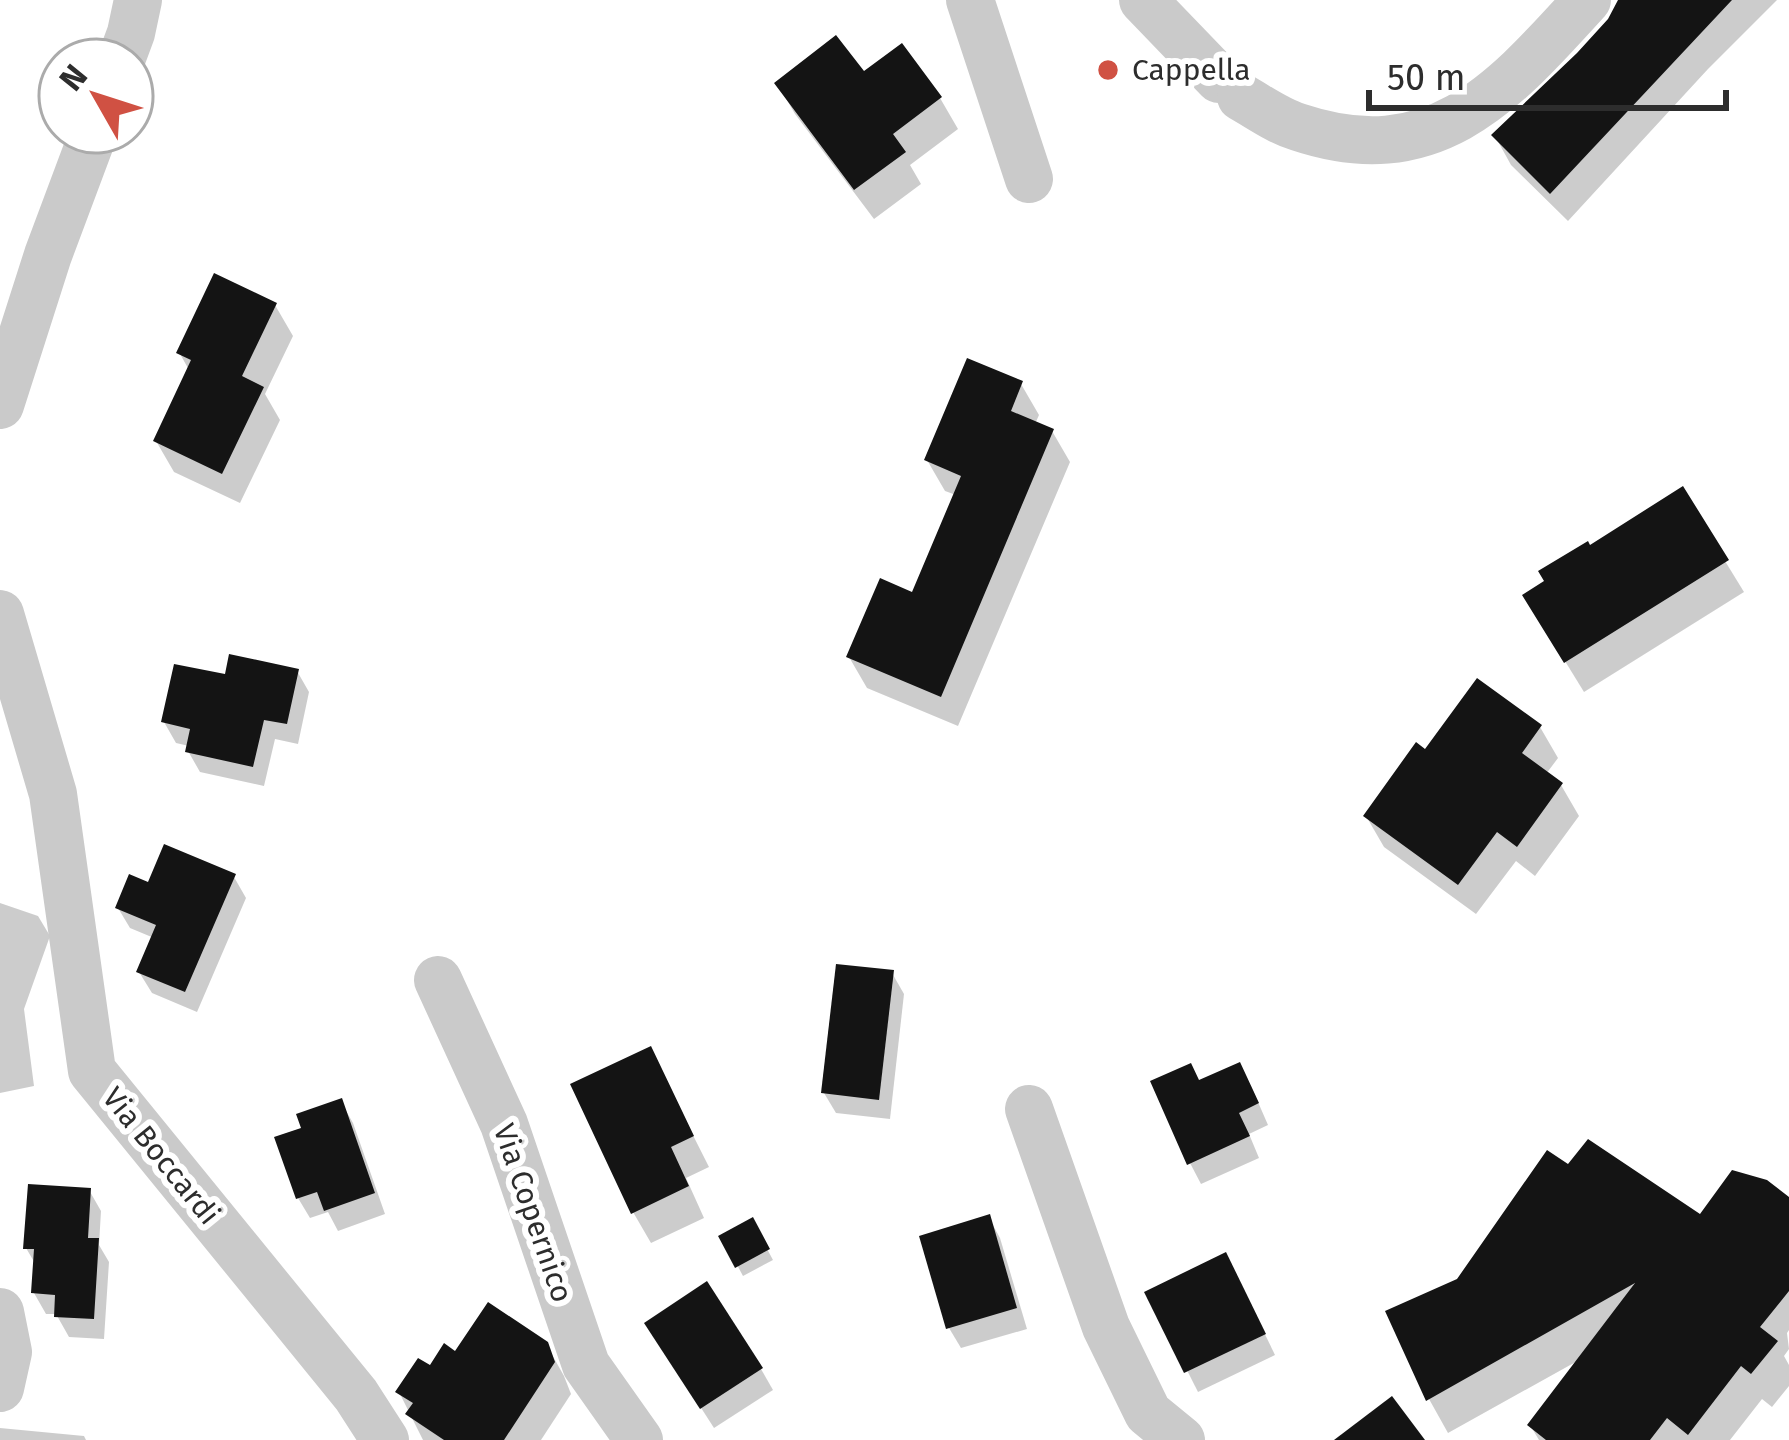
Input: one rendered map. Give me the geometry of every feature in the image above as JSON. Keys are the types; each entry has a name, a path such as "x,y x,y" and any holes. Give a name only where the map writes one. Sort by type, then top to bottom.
{"street":[{"path":"130,36 138,0"},
{"path":"970,0 1028,179"},
{"path":"1143,0 1230,88 1295,127 1350,140 1407,138 1462,118 1502,89 1587,0"},
{"path":"0,406 85,156"},
{"name":"Via Boccardi","path":"0,614 53,794 92,1071 356,1395 385,1440"},
{"name":"Via Copernico","path":"438,980 504,1124 586,1366 639,1440"},
{"path":"1029,1109 1106,1327 1148,1414 1181,1440"},
{"path":"0,1312 8,1352 0,1388"}],"building":[{"path":"1618,0 1732,0 1550,194 1491,135 1577,53 1608,19"},
{"path":"836,35 864,71 902,43 942,97 893,134 906,152 854,190 774,83"},
{"path":"214,273 277,303 242,376 264,387 222,474 153,441 191,360 176,353"},
{"path":"967,358 1023,381 1011,411 1054,429 941,697 846,657 880,578 912,592 961,476 924,460"},
{"path":"1683,486 1729,560 1564,663 1522,595 1544,581 1538,571 1588,541 1590,545"},
{"path":"229,654 299,669 287,724 264,720 253,767 185,752 190,729 161,722 174,664 225,674"},
{"path":"1477,678 1542,725 1522,753 1563,783 1517,847 1497,832 1458,885 1363,816 1416,742 1425,749"},
{"path":"164,844 236,874 185,992 136,972 156,925 115,908 129,874 148,882"},
{"path":"836,964 894,970 879,1100 821,1093"},
{"path":"651,1046 694,1136 671,1147 689,1186 631,1214 570,1084"},
{"path":"1240,1062 1259,1103 1239,1113 1250,1136 1187,1165 1150,1081 1191,1063 1199,1080"},
{"path":"342,1098 375,1193 324,1211 317,1192 296,1199 274,1137 301,1128 296,1114"},
{"path":"1588,1139 1700,1214 1732,1170 1767,1180 1789,1197 1789,1291 1760,1327 1778,1341 1751,1374 1741,1366 1688,1435 1667,1418 1650,1440 1546,1440 1527,1425 1635,1283 1426,1401 1385,1311 1457,1279 1547,1150 1568,1164"},
{"path":"28,1184 91,1188 88,1238 99,1238 94,1319 54,1317 55,1295 31,1293 34,1249 23,1249"},
{"path":"990,1214 1017,1308 946,1329 919,1236"},
{"path":"753,1217 770,1249 735,1268 718,1236"},
{"path":"1226,1252 1266,1334 1184,1373 1144,1292"},
{"path":"707,1281 763,1368 700,1409 644,1323"},
{"path":"488,1302 548,1342 555,1362 504,1440 444,1440 405,1414 413,1403 395,1392 418,1358 430,1365 444,1343 455,1351"},
{"path":"1392,1396 1425,1440 1334,1440"}],"place":[{"name":"Cappella","path":"1108,70"}]}
